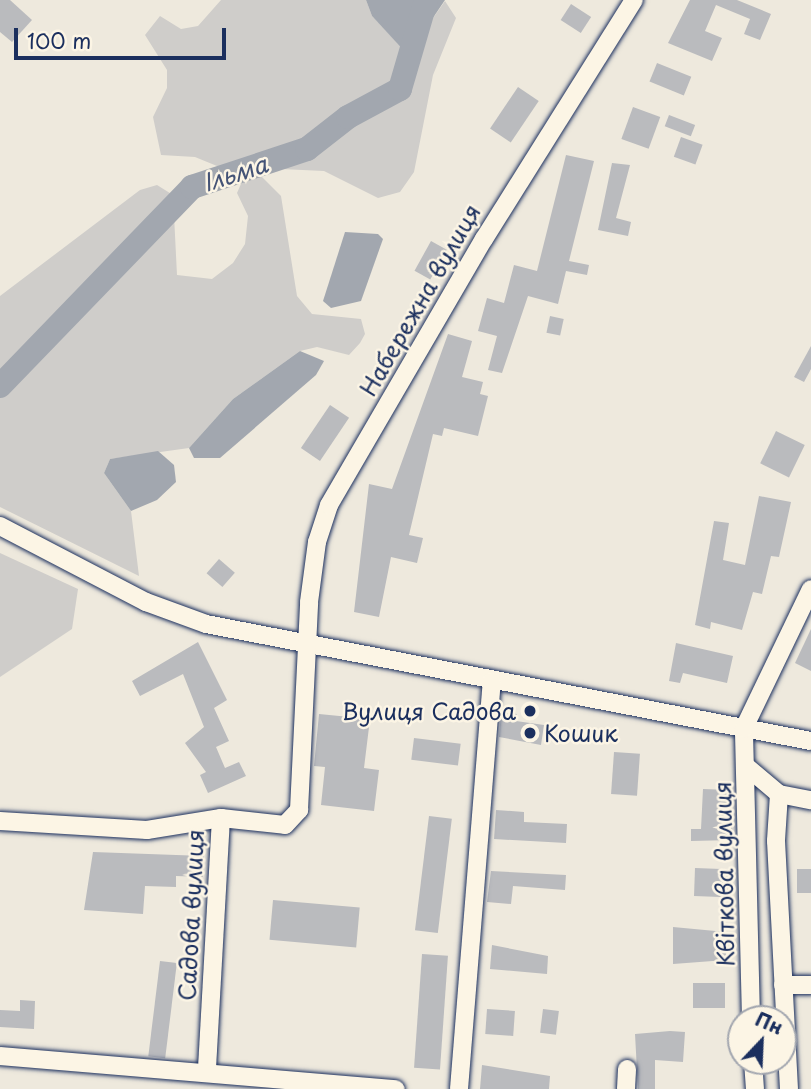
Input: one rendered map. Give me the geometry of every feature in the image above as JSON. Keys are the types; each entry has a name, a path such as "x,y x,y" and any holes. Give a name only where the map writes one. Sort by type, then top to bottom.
{"street":[{"name":"Набережна вулиця","path":"221,818 285,825 299,810 317,542 329,505 484,239 634,0"},
{"path":"0,526 146,602 206,624 308,646 811,741"},
{"path":"744,728 811,589"},
{"path":"459,1089 492,681"},
{"name":"Квіткова вулиця","path":"744,728 751,1005"},
{"path":"747,766 779,794 811,800"},
{"path":"779,794 776,841 789,1089"},
{"name":"Садова вулиця","path":"0,821 147,830 221,818 207,1069"},
{"path":"783,985 811,985"},
{"path":"0,1056 207,1069 396,1089"},
{"path":"626,1089 627,1069"}],"shaded area":[{"path":"221,0 366,0 372,16 408,54 445,1 456,18 433,75 414,172 400,192 378,198 324,171 217,166 195,157 161,155 153,117 167,88 167,70 145,35 160,16 181,29 198,26"},
{"path":"366,0 445,0 408,55 372,16"},
{"path":"259,174 281,196 297,296 312,314 361,319 365,334 360,343 349,355 317,347 300,351 233,399 189,448 110,459 104,473 131,511 139,576 0,507 0,296 140,190 157,185 173,195 177,275 212,279 233,263 245,244 248,216 237,193 244,177"},
{"path":"345,232 378,234 383,239 361,301 331,308 323,301"},
{"path":"300,351 324,361 316,375 220,458 194,458 189,448 233,399"},
{"path":"158,451 174,465 176,482 157,500 131,511 104,473 110,459"},
{"path":"0,553 78,589 72,629 0,677"}],"building":[{"path":"0,0 10,0 32,20 12,42 0,32"},
{"path":"690,0 737,0 771,14 760,40 744,34 750,19 716,5 705,31 722,38 712,61 668,43"},
{"path":"571,4 591,17 581,33 561,20"},
{"path":"657,63 691,77 684,95 650,82"},
{"path":"518,87 539,101 511,142 490,128"},
{"path":"633,107 660,117 649,149 621,139"},
{"path":"669,115 695,125 691,136 665,126"},
{"path":"681,137 703,145 695,165 674,157"},
{"path":"566,155 594,161 569,261 589,265 587,275 566,271 558,304 528,296 502,373 488,370 497,336 478,331 487,298 504,303 514,265 537,271"},
{"path":"612,163 630,165 616,218 631,222 628,236 598,230"},
{"path":"431,241 447,250 430,279 415,271"},
{"path":"550,316 564,319 560,336 546,333"},
{"path":"448,334 472,341 462,377 483,382 480,394 488,396 478,436 444,428 442,436 433,434 409,535 423,538 417,563 391,557 379,617 354,612 369,484 392,489"},
{"path":"811,346 811,369 804,382 794,377"},
{"path":"330,405 349,418 320,461 301,448"},
{"path":"776,431 805,445 789,477 760,463"},
{"path":"759,496 791,502 779,557 771,556 762,594 753,592 742,630 711,622 710,629 695,625 714,521 729,523 723,560 745,565"},
{"path":"219,559 235,573 222,587 207,573"},
{"path":"811,629 811,671 795,663"},
{"path":"198,642 227,700 214,708 229,741 216,747 225,768 239,762 246,776 208,793 200,775 206,772 185,743 204,727 183,674 140,696 132,681"},
{"path":"676,643 733,656 727,683 683,673 680,683 669,681"},
{"path":"501,712 517,714 516,721 544,725 541,745 499,737"},
{"path":"319,714 370,719 364,768 379,770 374,811 321,805 325,767 314,766"},
{"path":"414,738 461,744 458,766 411,760"},
{"path":"614,752 640,754 637,796 611,794"},
{"path":"703,789 730,790 733,840 691,841 691,829 701,829"},
{"path":"496,810 524,812 524,822 567,824 566,843 494,839"},
{"path":"429,816 452,819 438,933 415,930"},
{"path":"93,852 204,856 203,877 176,876 176,887 145,886 143,914 84,910"},
{"path":"695,868 728,869 727,897 694,896"},
{"path":"797,869 811,869 811,893 797,893"},
{"path":"491,871 566,875 565,890 513,886 511,904 487,902"},
{"path":"273,900 360,908 356,947 270,940"},
{"path":"673,927 726,932 726,960 673,964"},
{"path":"492,945 548,956 547,974 490,969"},
{"path":"422,954 448,956 440,1070 414,1068"},
{"path":"160,961 177,963 165,1058 148,1056"},
{"path":"693,983 725,983 725,1008 693,1008"},
{"path":"20,1000 35,1001 34,1029 0,1027 0,1010 20,1011"},
{"path":"487,1009 515,1011 513,1036 485,1034"},
{"path":"543,1009 559,1011 556,1035 540,1033"},
{"path":"685,1032 683,1062 655,1060 655,1089 638,1089 635,1034"},
{"path":"482,1065 550,1076 549,1089 480,1089"}],"waterway":[{"name":"Ільма","path":"0,386 192,187 307,149 348,117 400,89 426,0"}],"place":[{"name":"Вулиця Садова","path":"530,711"},
{"name":"Кошик","path":"530,733"}]}
